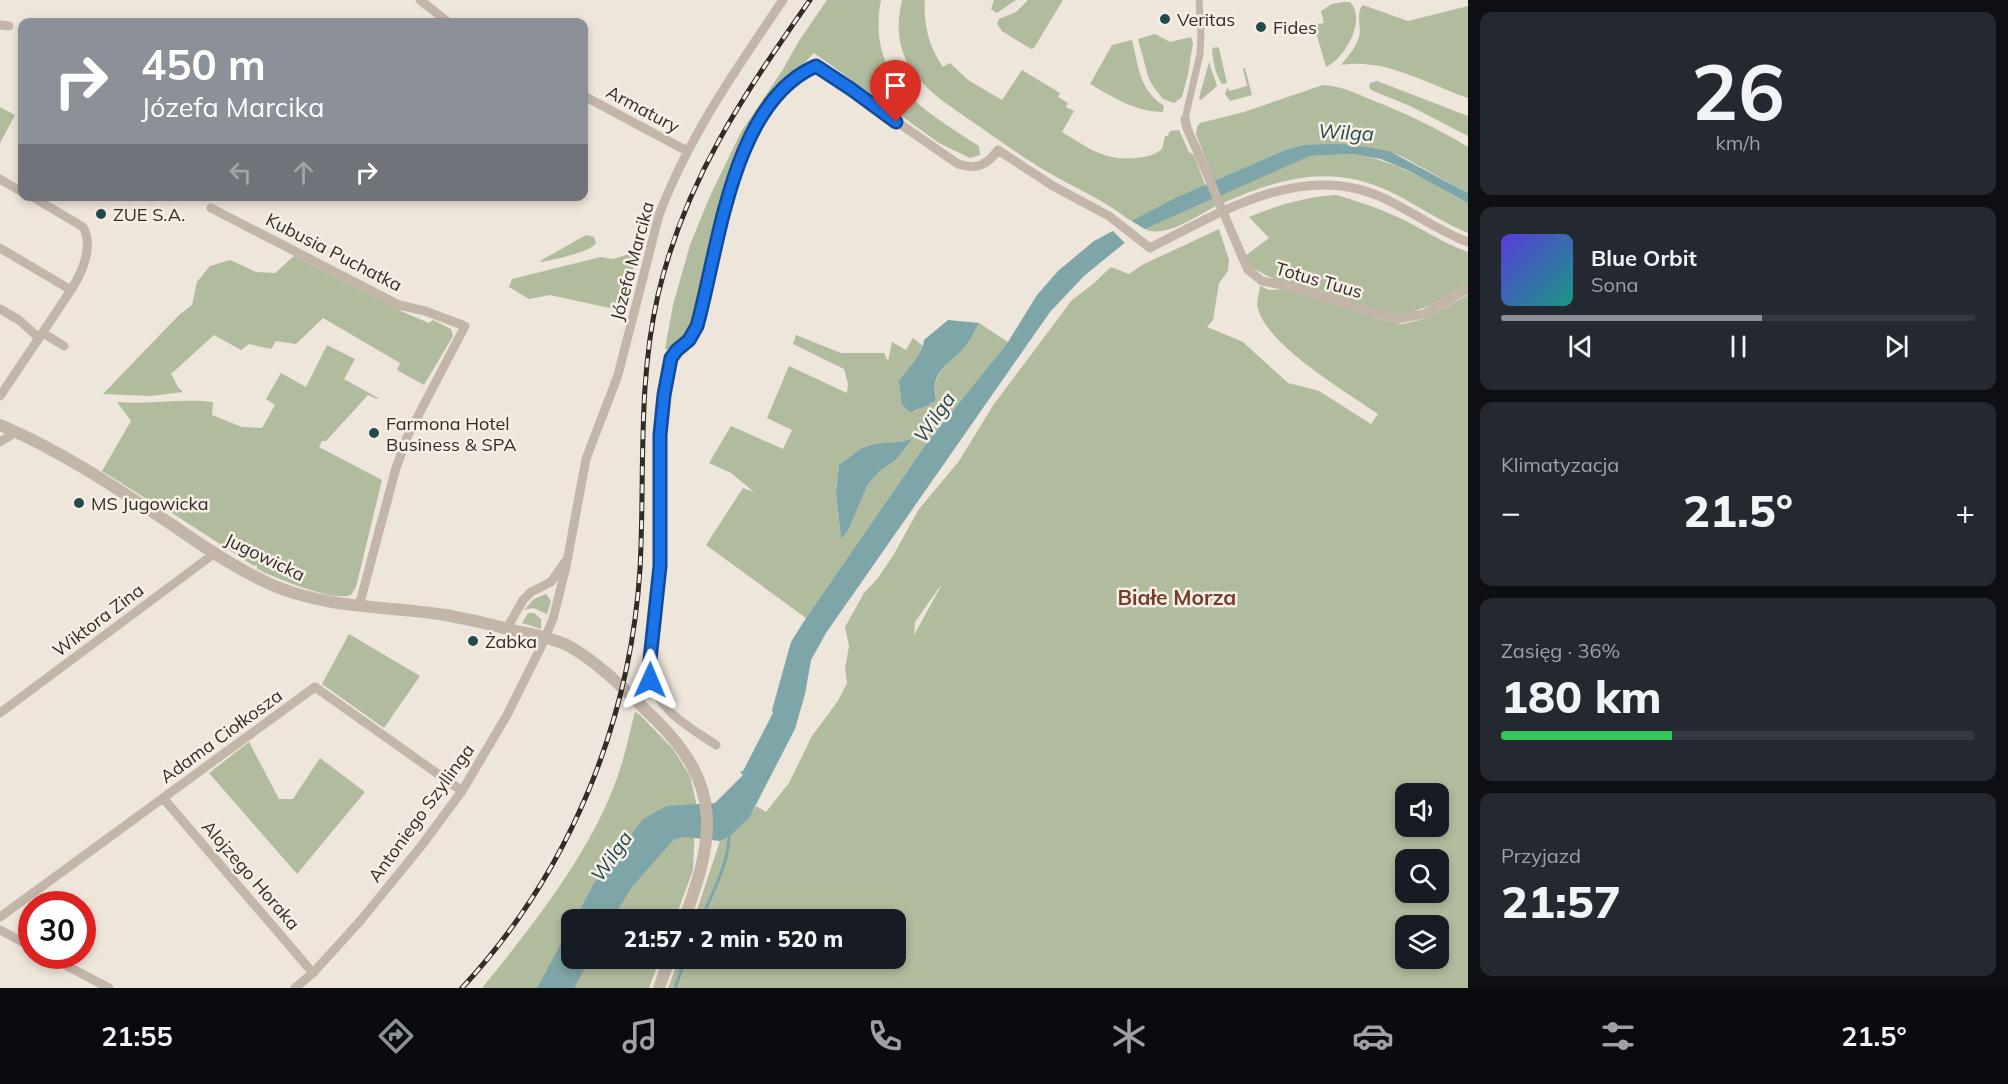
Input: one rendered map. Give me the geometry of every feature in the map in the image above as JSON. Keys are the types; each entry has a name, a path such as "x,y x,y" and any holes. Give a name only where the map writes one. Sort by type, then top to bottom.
{"street":[{"path":"420,0 443,18"},
{"name":"Józefa Marcika","path":"544,637 558,601 586,459 618,375 659,215 687,151 718,97 783,0"},
{"path":"1185,119 1200,54 1199,0"},
{"path":"716,745 669,712 652,686 649,669 660,566 660,435 664,395 674,353 689,340 697,326 727,196 737,165 773,99 783,87 806,70 816,66 958,164 968,167 980,166 989,161 998,150 1039,178 1118,222 1150,248 1266,194 1292,187 1320,184 1348,187 1372,194 1468,242"},
{"name":"Armatury","path":"588,98 687,151"},
{"name":"Totus Tuus","path":"1185,119 1248,270 1262,281 1298,288 1374,314 1396,319 1424,315 1468,289"},
{"path":"0,178 18,189"},
{"path":"0,396 71,290 86,259 87,234 83,227 39,201"},
{"name":"Kubusia Puchatka","path":"211,208 399,305 425,311 465,326 408,435 396,468 359,606"},
{"path":"0,248 71,290"},
{"path":"0,309 41,336 64,346"},
{"name":"Jugowicka","path":"0,425 76,463 214,553 250,574 289,592 326,602 446,615 507,628 566,645 594,663 679,744 691,760 705,794 708,817 705,850 688,909"},
{"path":"0,442 16,432"},
{"name":"Wiktora Zina","path":"0,713 214,553"},
{"name":"Józefa Marcika","path":"507,628 523,600 558,574 568,555"},
{"path":"543,587 550,590 558,601"},
{"name":"Antoniego Szyllinga","path":"295,988 313,973 361,920 462,791 507,715 544,637"},
{"name":"Adama Ciołkosza","path":"0,917 315,687 462,791"},
{"path":"658,722 669,712"},
{"name":"Alojzego Horaka","path":"164,798 313,973"},
{"path":"0,930 18,940"},
{"path":"73,969 109,988"},
{"path":"659,988 666,969"}],"green space":[{"path":"827,0 881,0 879,27 882,51 890,71 903,89 919,104 979,146 980,155 970,158 939,143 814,53 771,97 744,143 732,167 697,319 685,338 671,350 665,349 673,305 690,245 710,196 741,132"},
{"path":"902,0 925,0 928,35 943,67 950,63 968,80 1002,100 1022,70 1060,93 1058,97 1068,103 1066,107 1074,111 1062,132 1105,155 1140,158 1156,153 1162,149 1165,136 1168,136 1170,131 1179,130 1189,152 1194,155 1205,185 1177,197 1132,222 1101,201 1036,165 944,101 920,80 907,62 901,47 899,16"},
{"path":"994,0 1016,0 997,13 991,9"},
{"path":"1028,0 1063,0 1034,48 1031,49 1002,31 997,24 999,19 1016,12"},
{"path":"1350,2 1355,9 1355,28 1352,38 1340,56 1326,67 1314,25 1324,23 1321,11 1332,4"},
{"path":"1363,5 1408,21 1468,6 1468,98 1390,69 1374,65 1341,65 1358,41 1359,12"},
{"path":"1155,34 1170,42 1191,37 1193,43 1182,97 1174,103 1163,99 1148,76 1138,39"},
{"path":"1132,40 1141,77 1149,92 1164,106 1163,112 1134,107 1090,84 1112,45"},
{"path":"1219,48 1227,83 1222,84 1216,72 1212,49"},
{"path":"1209,62 1217,86 1201,100 1199,98"},
{"path":"1245,68 1252,95 1230,101 1225,94 1228,87 1229,91 1247,86 1243,69"},
{"path":"1377,81 1468,116 1468,136 1410,106 1371,90 1370,83"},
{"path":"1323,85 1348,90 1397,110 1468,147 1468,193 1403,157 1388,151 1355,145 1303,145 1285,150 1214,181 1196,134 1200,123 1244,112"},
{"path":"0,107 15,115 0,143"},
{"path":"1353,154 1384,161 1468,203 1468,233 1391,192 1348,178 1306,177 1286,181 1223,203 1220,195 1310,156"},
{"path":"1336,195 1388,213 1468,252 1468,284 1431,305 1407,314 1391,315 1310,287 1276,280 1252,268 1245,256 1269,238 1249,217 1292,202"},
{"path":"1213,199 1216,206 1181,225 1162,231 1144,229"},
{"path":"1219,229 1229,260 1228,271 1219,283 1213,320 1207,327 1243,342 1288,383 1319,391 1371,424 1378,414 1310,367 1277,338 1265,323 1257,307 1260,286 1269,290 1287,289 1382,320 1402,324 1424,319 1468,295 1468,988 668,988 675,969 906,969 906,909 697,909 720,841 740,826 756,806 766,812 789,783 812,736 838,701 847,683 845,669 849,646 845,627 864,593 878,578 894,554 919,509 959,461 994,404 1072,300 1111,267 1129,274 1142,265","holes":["941,586 914,635 915,622"]},
{"path":"586,235 594,237 596,243 592,247 571,255 540,261"},
{"path":"629,254 635,256 626,309 619,310 550,295 529,299 509,287 512,279 601,257 613,259"},
{"path":"294,256 403,312 429,323 433,320 451,329 453,336 424,385 397,370 400,363 323,318 296,344 276,341 271,349 249,344 241,350 214,335 171,374 183,392 151,396 103,394 179,315 192,305 197,282 210,266 230,260 256,272 275,273"},
{"path":"979,323 1008,342 926,444 806,618 706,545 743,488 754,492 731,473 709,463 731,426 783,449 792,430 767,418 789,366 847,393 848,384 844,369 793,344 796,335 841,353 884,353 888,361 892,342 906,350 913,338 923,346 916,359 915,411 936,400 938,376 966,345","holes":["911,440 896,460 881,470 868,484 848,531 841,539 836,493 839,464 887,444"]},
{"path":"327,345 355,359 344,379 378,398 368,395 326,441 322,441 319,447 382,480 356,587 351,595 331,595 318,592 257,569 257,565 254,566 172,513 175,505 167,501 161,508 102,471 131,421 117,402 213,402 212,415 242,427 262,428 275,405 266,399 281,373 306,387"},
{"path":"546,594 551,601 547,614 533,608 524,610 534,599"},
{"path":"528,613 534,613 541,619 541,629 522,623"},
{"path":"349,634 420,676 384,728 322,684"},
{"path":"635,712 673,749 690,776 696,802 693,870 679,909 561,909 561,969 656,969 649,988 482,988 543,910 580,854 610,796 625,752"},
{"path":"249,742 279,799 293,799 320,758 365,792 297,874 209,773"}],"water":[{"path":"1303,145 1355,145 1389,151 1468,193 1468,203 1409,171 1381,159 1353,154 1310,156 1138,232 1084,276 1050,312 826,633 811,660 805,694 795,729 749,818 731,835 720,841 686,837 674,839 632,887 618,909 581,909 593,885 643,819 667,806 715,803 743,775 740,772 743,771 773,713 791,642 806,618 926,444 1008,342 1037,295 1058,271 1094,241 1177,197 1285,150"},
{"path":"948,320 979,323 966,345 937,376 936,400 910,412 902,405 899,381 916,359 924,340"},
{"path":"912,439 896,460 881,470 868,484 848,531 841,539 836,493 839,464 868,446"},
{"path":"561,944 561,969 584,969 574,988 537,988"}],"pier":[{"path":"1130,220 1148,231 1126,244 1111,229"}],"waterway":[{"path":"706,909 727,855 729,833"},
{"path":"675,988 682,969"}],"railway":[{"path":"462,988 500,944 533,896 562,846 587,794 607,740 623,684 634,627 640,569 644,398 651,329 658,295 670,253 700,176 740,105 810,0"}],"place":[{"name":"Veritas","path":"1165,19"},
{"name":"Fides","path":"1261,27"},
{"name":"ZUE S.A.","path":"101,214"},
{"name":"Farmona Hotel Business & SPA","path":"374,433"},
{"name":"MS Jugowicka","path":"79,503"},
{"name":"Żabka","path":"473,641"}],"district":[{"name":"Białe Morza","path":"1177,597"}],"route":[{"path":"650,680 650,651 660,566 660,435 664,395 671,358 687,343 697,326 727,196 737,165 773,99 797,76 816,66 896,122"}],"water label":[{"name":"Wilga","path":"1346,132"},
{"name":"Wilga","path":"934,417"},
{"name":"Wilga","path":"611,856"}]}
